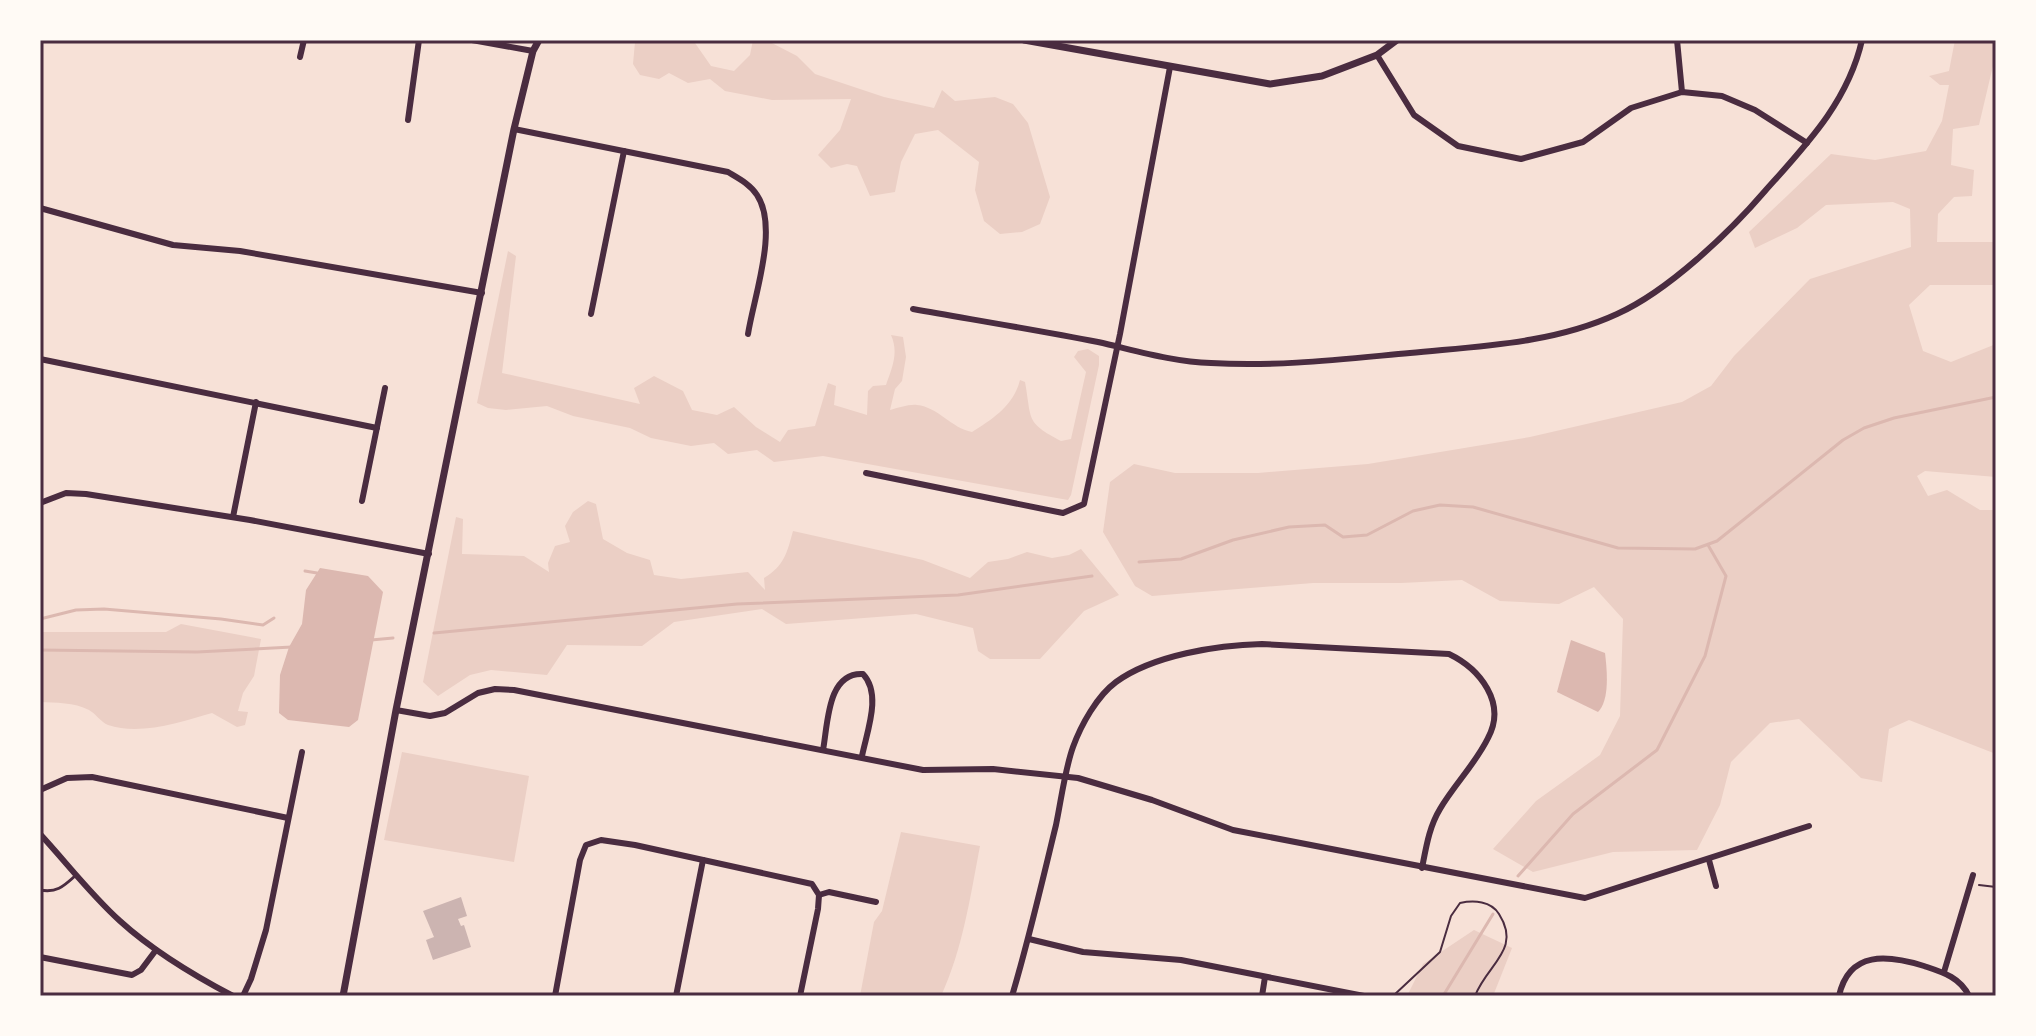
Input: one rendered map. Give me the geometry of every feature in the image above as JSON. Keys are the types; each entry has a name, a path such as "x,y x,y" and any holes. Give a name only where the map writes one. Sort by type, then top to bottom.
{"street":[{"path":"300,57 304,40"},
{"path":"408,120 419,40"},
{"path":"472,40 533,51"},
{"path":"531,40 533,51"},
{"path":"343,996 396,710 514,129 533,51 539,40"},
{"path":"1024,40 1270,84 1322,76 1377,55 1397,40"},
{"path":"1677,40 1682,92"},
{"path":"913,309 1208,363 1316,363 1506,344 1555,336 1592,325 1636,304 1695,259 1745,215 1831,113 1849,82 1862,40"},
{"path":"1377,55 1414,115 1458,146 1521,159 1583,142 1631,108 1682,92 1722,96 1755,110 1807,143"},
{"path":"866,473 1063,513 1084,504 1170,67"},
{"path":"514,129 728,172 744,182 757,194 765,212 768,233 748,334"},
{"path":"591,314 624,151"},
{"path":"40,208 173,245 240,251 482,293"},
{"path":"40,359 377,428"},
{"path":"362,501 385,388"},
{"path":"233,517 256,402"},
{"path":"40,503 66,493 86,494 233,517 429,554"},
{"path":"1012,996 1029,939 1073,748 1091,711 1115,683 1159,661 1236,645 1449,654 1468,663 1488,686 1494,715 1490,736 1439,811 1428,838 1422,868"},
{"path":"823,750 835,692 842,680 853,674 863,674 871,683 873,696 862,756"},
{"path":"396,710 430,716 445,713 478,693 495,689 514,690 923,770 993,769 1067,777 1152,800 1233,830 1585,898 1809,826"},
{"path":"243,996 266,930 302,752"},
{"path":"40,790 67,778 92,777 288,818"},
{"path":"40,834 119,920 156,950 233,996"},
{"path":"555,996 580,860 586,845 601,840 812,884 819,895 800,996"},
{"path":"676,996 703,860"},
{"path":"1709,860 1716,886"},
{"path":"1944,972 1972,879"},
{"path":"819,895 829,892 876,902"},
{"path":"1029,939 1083,952 1181,960 1364,996"},
{"path":"40,957 132,975 141,970 156,950"},
{"path":"1839,996 1845,976 1861,963 1878,957 1898,958 1944,972 1959,981 1969,996"},
{"path":"1262,996 1265,977"}],"lane":[{"path":"40,890 51,892 59,889 77,874"}],"path":[{"path":"1972,879 1996,887"},
{"path":"1393,996 1440,952 1451,916 1460,903 1474,900 1495,909 1508,928 1508,942 1498,961 1481,980 1475,996"}],"shaded area":[{"path":"665,40 695,43 711,66 734,71 750,55 753,40 766,40 797,56 815,74 884,97 934,108 942,90 955,101 995,97 1013,104 1028,123 1050,197 1040,224 1022,232 1000,234 984,221 975,190 979,162 938,130 915,134 901,162 895,192 870,196 857,166 847,164 831,168 818,155 840,130 851,99 772,100 725,91 710,79 688,83 669,73 659,79 640,75 633,64 635,42"},
{"path":"1955,40 1996,40 1996,53 1979,125 1953,129 1951,165 1974,170 1972,196 1954,197 1938,214 1937,242 1996,242 1996,285 1930,285 1909,305 1923,351 1951,362 1996,344 1996,477 1925,471 1917,476 1928,496 1947,490 1980,510 1996,510 1996,754 1909,720 1889,729 1882,782 1861,778 1799,719 1770,723 1731,762 1720,805 1697,850 1613,852 1533,872 1493,849 1536,801 1600,755 1620,716 1623,619 1594,587 1559,604 1500,601 1462,580 1313,583 1152,596 1135,586 1103,532 1110,482 1134,464 1175,473 1258,473 1368,464 1530,437 1682,402 1711,386 1734,356 1810,279 1911,247 1910,209 1893,202 1826,205 1797,228 1755,248 1749,232 1831,154 1875,160 1926,151 1942,121 1949,85 1940,85 1929,76 1949,71"},
{"path":"508,251 516,256 502,373 640,404 634,388 654,376 683,391 692,410 717,415 734,407 756,427 780,442 788,430 815,426 828,383 836,386 834,405 867,415 868,391 873,386 886,385 892,366 895,354 891,335 903,337 906,357 902,381 895,389 890,410 911,405 925,407 972,432 1008,404 1020,380 1025,382 1030,412 1036,424 1061,441 1071,439 1086,372 1074,357 1078,351 1088,349 1099,356 1099,365 1071,495 1068,500 823,456 774,462 757,450 728,454 714,443 691,446 651,438 630,428 573,416 547,406 506,410 488,408 477,403"},
{"path":"588,501 596,504 603,539 627,553 650,560 654,575 681,579 748,572 765,590 764,578 784,558 793,531 923,560 970,578 988,562 1027,552 1052,558 1081,549 1119,595 1084,611 1040,659 990,659 978,651 973,628 916,614 786,624 762,609 674,622 642,646 567,645 547,675 491,670 470,675 438,696 423,682 456,517 463,519 462,554 524,556 549,572 548,563 555,546 570,542 565,526 573,512"},
{"path":"320,568 368,576 383,592 358,720 349,727 288,720 279,713 280,675 289,647 302,624 306,590"},
{"path":"181,624 261,639 254,676 243,693 238,711 248,712 245,725 237,727 212,713 160,726 120,728 105,724 83,707 40,702 40,632 166,632"},
{"path":"1571,640 1605,653 1606,693 1598,712 1557,692"},
{"path":"402,752 529,776 514,862 384,840"},
{"path":"901,832 980,846 960,941 941,996 860,996 874,922 882,911"},
{"path":"1474,930 1512,948 1493,996 1407,996 1423,964"}],"building":[{"path":"461,897 467,916 458,919 461,926 464,925 471,947 433,960 426,940 434,937 423,911"}],"waterway":[{"path":"1139,562 1181,559 1233,540 1289,527 1325,525 1343,537 1367,535 1413,511 1440,505 1473,507 1618,548 1695,549 1717,541 1843,440 1864,428 1894,418 1996,397"},
{"path":"1518,876 1573,814 1657,750 1705,656 1726,576 1708,545"},
{"path":"305,571 317,573"},
{"path":"434,633 737,604 958,595 1092,576"},
{"path":"40,619 76,610 104,609 263,625 274,618"},
{"path":"371,640 393,638"},
{"path":"40,650 197,652 292,647"},
{"path":"1443,996 1493,914"}]}
